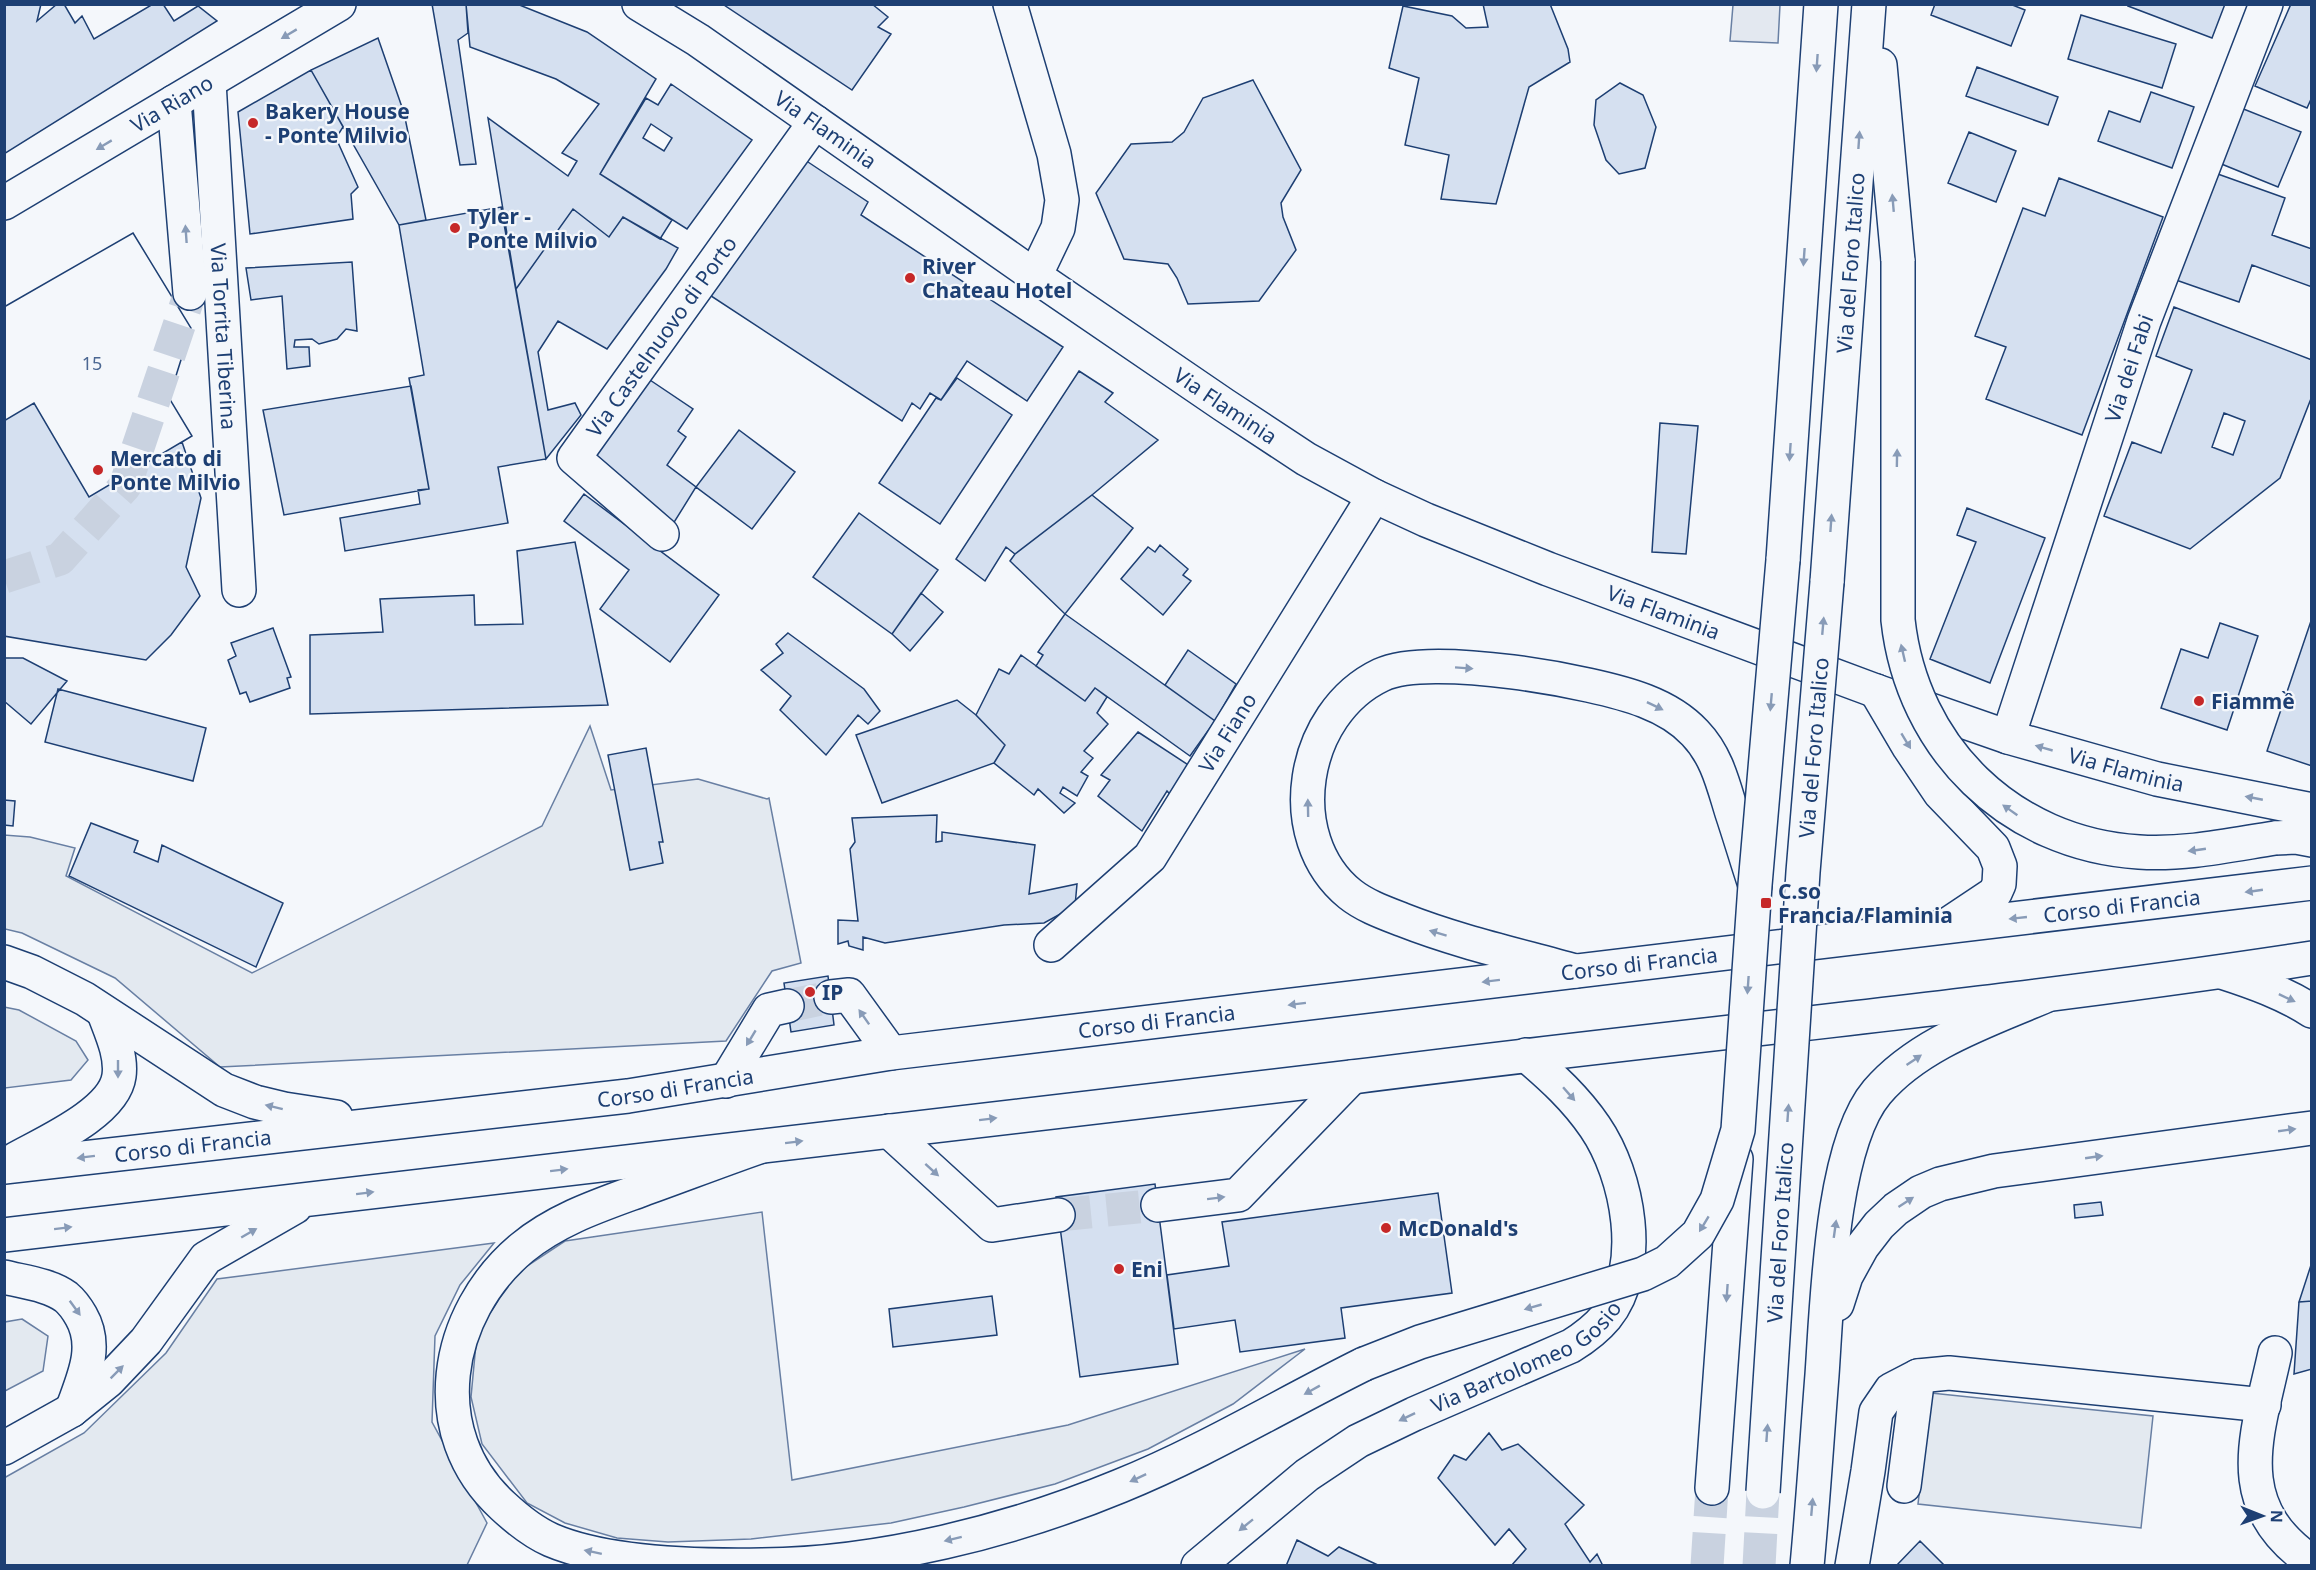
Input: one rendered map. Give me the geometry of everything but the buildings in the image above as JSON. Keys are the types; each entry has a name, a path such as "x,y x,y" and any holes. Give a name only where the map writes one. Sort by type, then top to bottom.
{"main road":[{"name":"Via Riano","path":"4,203 339,4"},
{"name":"Via Flaminia","path":"639,4 698,40 1035,276 1306,459 1374,496 1504,551 1876,691 2008,737 2157,779 2312,810"},
{"path":"1010,4 1054,154 1062,200 1058,228 1035,276"},
{"path":"1712,1488 1755,885 1783,560 1821,4"},
{"name":"Via del Foro Italico","path":"1763,1492 1803,872 1827,582 1869,4"},
{"path":"1875,4 1898,261 1898,620 1908,674 1926,715 1943,746 1964,771 2011,810 2051,831 2098,846 2137,852 2172,853 2275,838 2296,837 2312,840"},
{"name":"Via dei Fabi","path":"2008,737 2144,321 2266,4"},
{"name":"Via Torrita Tiberina","path":"209,82 240,590"},
{"path":"174,102 190,292"},
{"name":"Via Castelnuovo di Porto","path":"662,534 574,458 815,122"},
{"name":"Via Fiano","path":"1052,945 1150,857 1374,496"},
{"path":"1575,971 1430,930 1369,906 1350,894 1322,862 1311,835 1307,812 1308,782 1314,756 1335,715 1363,686 1380,675 1406,668 1434,666 1485,669 1562,681 1617,692 1646,702 1685,723 1707,747 1717,765 1755,885"},
{"path":"1876,691 1940,794 1993,848 2000,866 1999,884 1995,893 1947,926"},
{"name":"Corso di Francia","path":"4,1166 628,1096 891,1053 2312,883"},
{"path":"4,1235 2045,996 2312,958"},
{"path":"4,962 70,990 224,1090 240,1097 284,1109 395,1122"},
{"path":"2222,972 2258,984 2312,1011"},
{"path":"831,998 849,995 891,1053"},
{"path":"1807,1566 1832,1254 1841,1188 1851,1142 1866,1108 1886,1082 1916,1058 1971,1029 2045,996"},
{"path":"726,1081 768,1010 787,1006"},
{"path":"4,1166 88,1117 108,1101 116,1087 119,1061 104,1013"},
{"name":"Via Bartolomeo Gosio","path":"1198,1566 1307,1475 1359,1441 1414,1414 1571,1346 1586,1336 1606,1317 1618,1297 1624,1280 1628,1252 1625,1200 1618,1170 1604,1141 1585,1113 1558,1082 1526,1055"},
{"path":"1158,1205 1238,1195 1352,1077"},
{"path":"1825,1339 1846,1276 1862,1247 1887,1217 1921,1192 1959,1179 1994,1171 2312,1128"},
{"path":"759,1147 605,1203 550,1228 522,1248 497,1272 470,1312 457,1347 453,1382 453,1407 466,1457 480,1481 495,1499 522,1522 548,1539 591,1553 634,1560 764,1565 873,1555 951,1540 1018,1521 1120,1486 1364,1364 1454,1331 1642,1274 1667,1262 1698,1234 1709,1217 1723,1181 1738,1130"},
{"path":"889,1131 992,1225 1059,1215"},
{"path":"4,1448 72,1410 108,1381 170,1310 206,1258 307,1200"},
{"path":"4,1277 52,1290 66,1297 83,1320 88,1334 89,1357 72,1410"},
{"path":"2275,1353 2255,1459 2261,1504 2266,1516 2280,1536 2312,1562"},
{"path":"1852,1566 1875,1412 1891,1390 1918,1376 1949,1373 2264,1405"},
{"path":"1904,1486 1918,1376"}],"shaded area":[{"path":"1733,5 1780,5 1778,43 1730,41"},
{"path":"590,726 611,790 698,779 769,798 801,963 772,971 726,1041 220,1067 115,978 22,933 5,929 4,835 30,837 75,848 66,876 252,973 542,826"},
{"path":"4,1007 19,1010 76,1041 88,1060 71,1080 5,1088"},
{"path":"762,1212 792,1480 1068,1425 1305,1349 1233,1404 1148,1449 1055,1484 891,1523 751,1539 668,1542 617,1538 565,1523 527,1503 482,1444 471,1397 477,1333 515,1274 565,1241"},
{"path":"494,1243 460,1285 435,1336 432,1422 487,1523 467,1565 5,1565 4,1478 84,1433 166,1353 217,1279"},
{"path":"22,1319 48,1336 43,1371 5,1391 5,1322"},
{"path":"1931,1393 2153,1416 2141,1528 1918,1504"}],"tunnel":[{"path":"4,577 60,559 125,486 190,293"},
{"path":"787,1006 831,997"},
{"path":"1058,1215 1158,1205"},
{"path":"1707,1566 1712,1488"},
{"path":"1759,1566 1763,1492"}],"place":[{"name":"Bakery House - Ponte Milvio","path":"253,123"},
{"name":"Tyler - Ponte Milvio","path":"455,228"},
{"name":"River Chateau Hotel","path":"910,278"},
{"name":"Mercato di Ponte Milvio","path":"98,470"},
{"name":"Fiammề","path":"2199,701"},
{"name":"C.so Francia/Flaminia","path":"1766,903"},
{"name":"IP","path":"810,992"},
{"name":"McDonald's","path":"1386,1228"},
{"name":"Eni","path":"1119,1269"}]}
